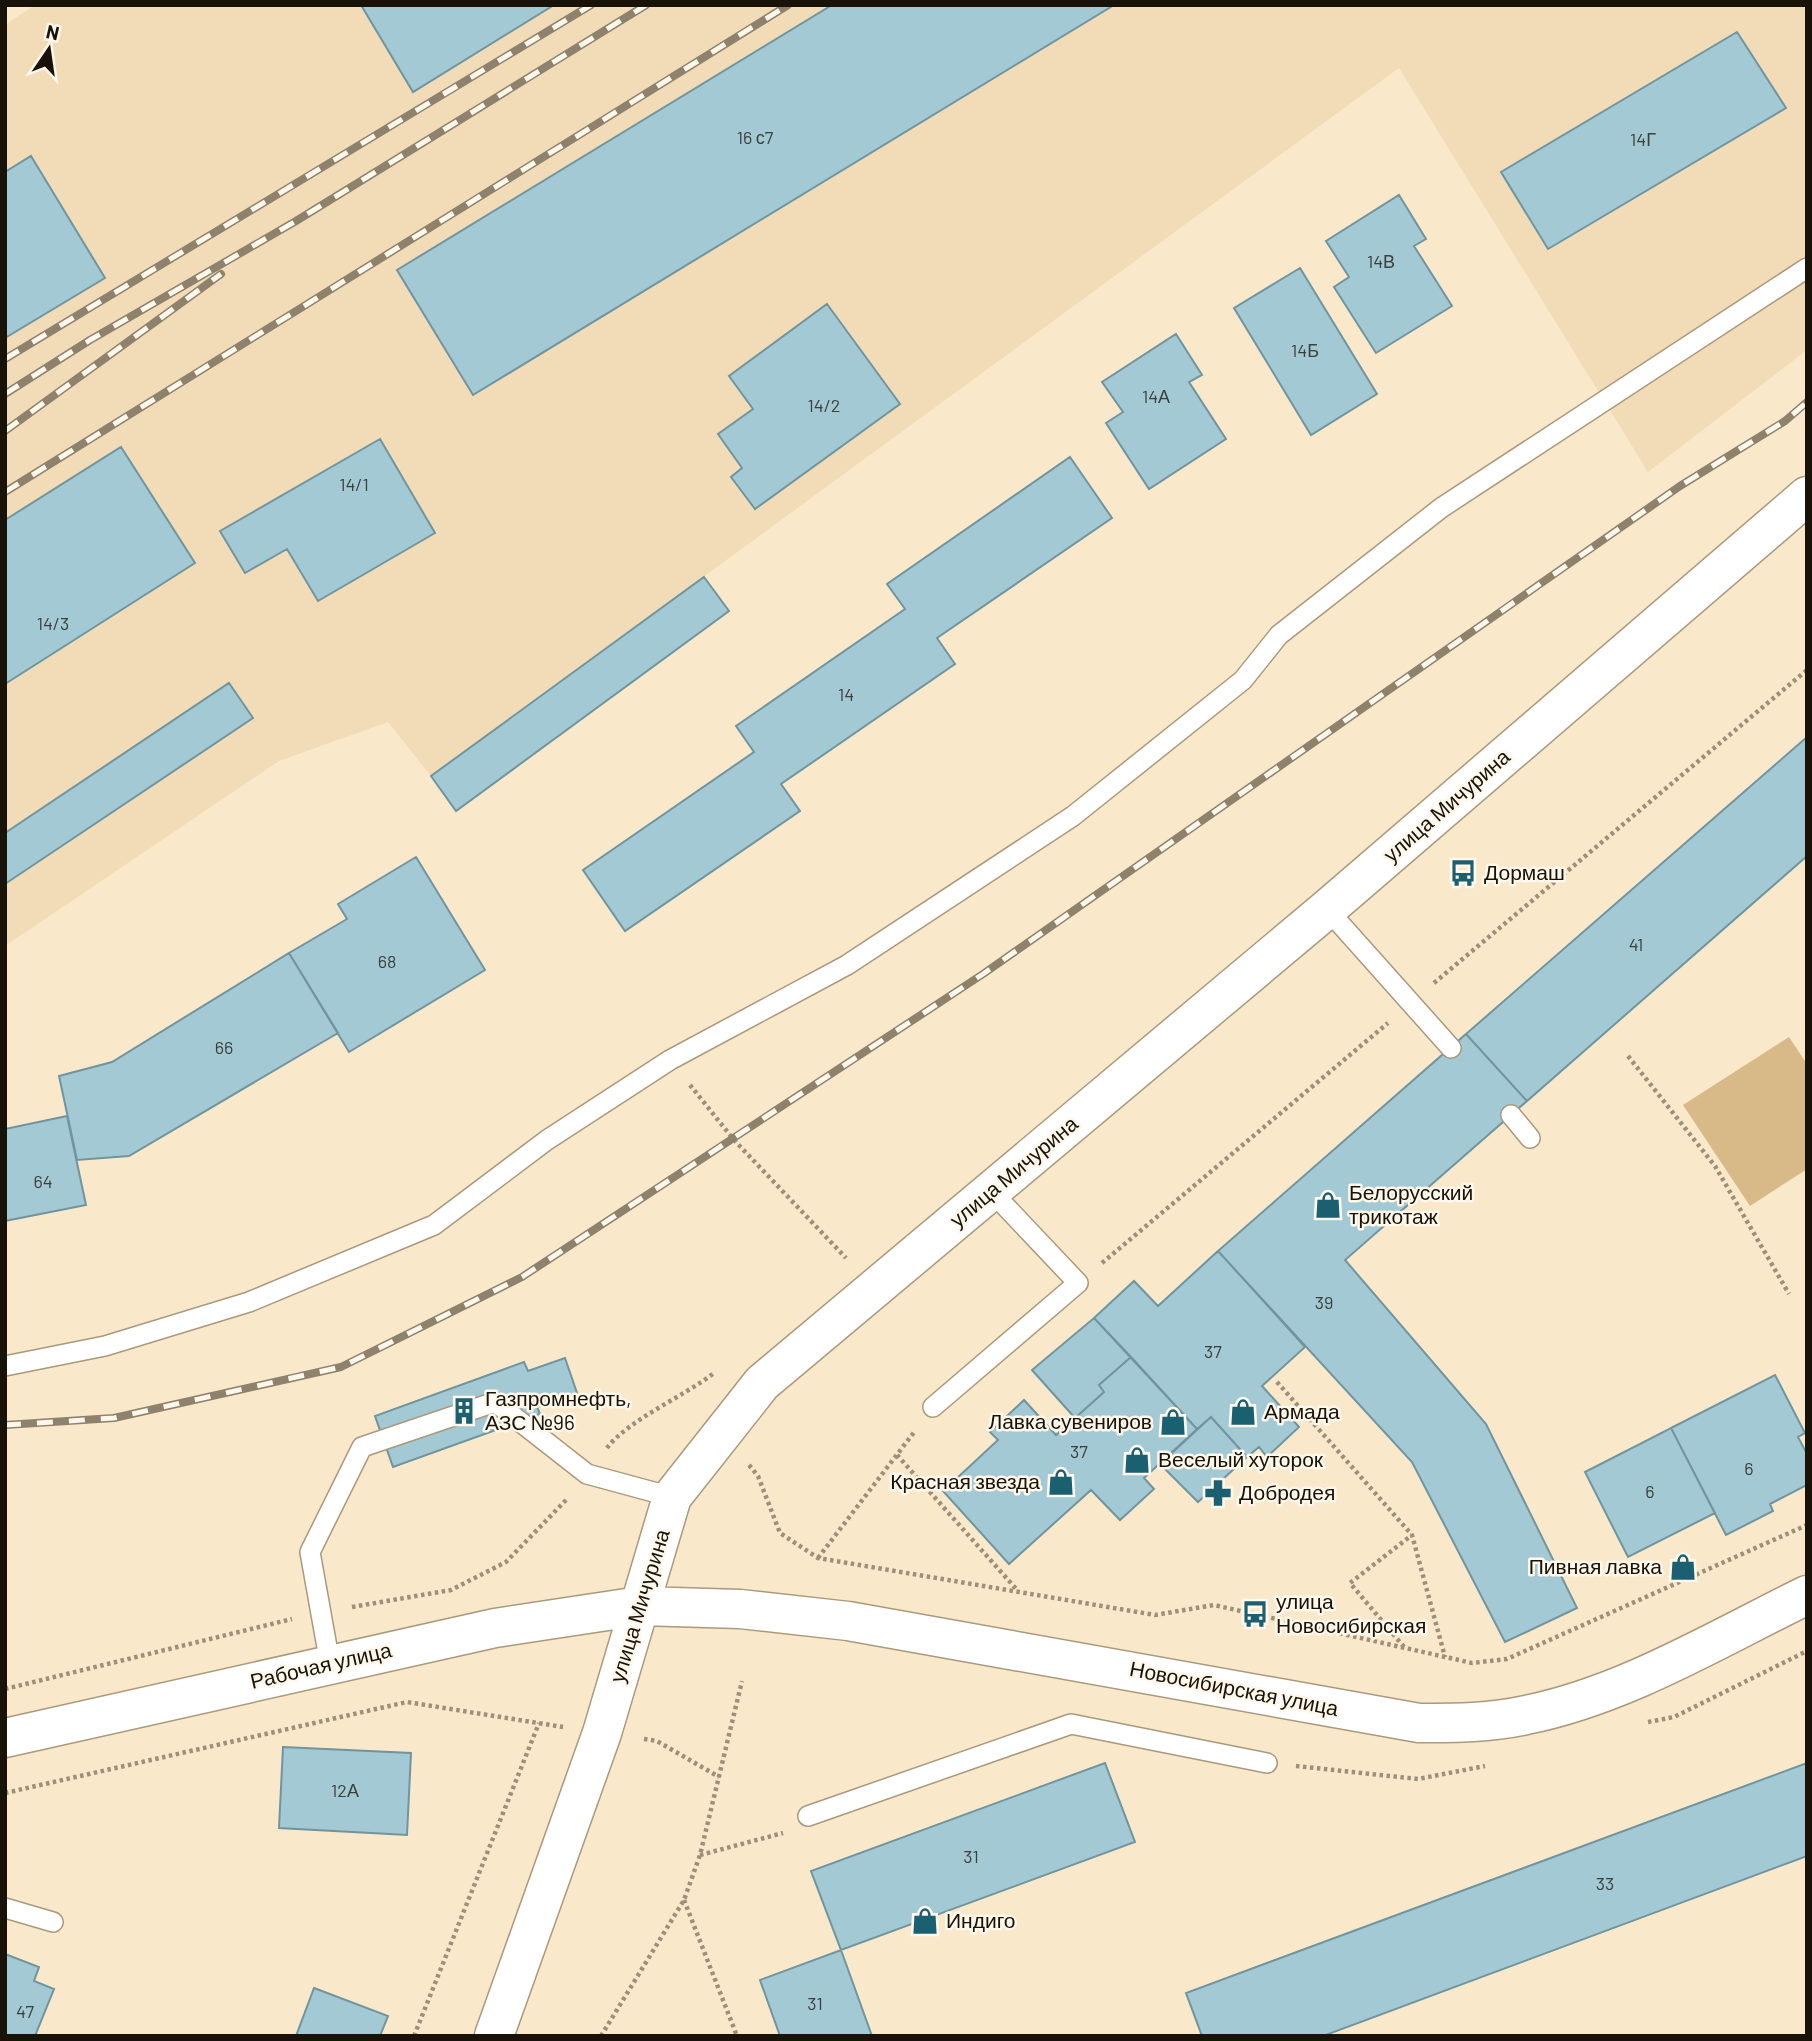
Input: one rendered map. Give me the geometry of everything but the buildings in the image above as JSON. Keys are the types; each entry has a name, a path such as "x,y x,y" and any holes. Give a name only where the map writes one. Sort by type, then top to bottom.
{"main road":[{"name":"улица Мичурина","path":"494,2036 602,1733 672,1497 762,1383 1327,909 1807,496"},
{"name":"Новосибирская улица","path":"640,1606 740,1609 849,1621 1419,1723 1473,1723 1526,1716 1584,1700 1642,1676 1807,1595"},
{"name":"Рабочая улица","path":"5,1738 495,1628 640,1606"}],"lane":[{"path":"5,1366 105,1346 249,1302 435,1225 547,1140 670,1060 847,965 1073,816 1243,680 1279,635 1441,508 1807,268"},
{"path":"1327,909 1451,1048"},
{"path":"1511,1115 1530,1138"},
{"path":"933,1407 1077,1283 991,1191"},
{"path":"330,1664 310,1552 362,1447 495,1402 587,1474 672,1497"},
{"path":"808,1816 1071,1724 1267,1763"},
{"path":"5,1908 53,1922"}],"path":[{"path":"1077,1283 1807,670"},
{"path":"1628,1056 1715,1166 1789,1294"},
{"path":"1277,1382 1412,1535 1445,1657"},
{"path":"818,1558 933,1407"},
{"path":"897,1455 1018,1592"},
{"path":"758,1476 780,1533 818,1558 1155,1615 1214,1605 1472,1663 1507,1659 1807,1525"},
{"path":"1405,1648 1350,1583 1412,1535"},
{"path":"601,2036 684,1900 700,1856 742,1681"},
{"path":"5,1793 407,1702 657,1741 719,1777"},
{"path":"414,2036 538,1723"},
{"path":"700,1856 790,1832 808,1816"},
{"path":"684,1900 737,2036"}],"shaded area":[{"path":"35,5 1807,5 1807,350 1648,472 1399,68 431,776 388,722 279,761 5,946 5,25"},
{"path":"1789,1037 1807,1064 1807,1169 1750,1206 1683,1105"}],"railway":[{"path":"5,359 591,5"},
{"path":"5,394 90,340 296,221 646,5"},
{"path":"5,492 788,5"},
{"path":"5,431 221,274"},
{"path":"5,1425 114,1418 341,1367 522,1277 983,974 1680,486 1785,421 1807,402"}],"place":[{"name":"Дормаш","path":"1463,873"},
{"name":"Белорусский трикотаж","path":"1328,1205"},
{"name":"Газпромнефть, АЗС №96","path":"464,1411"},
{"name":"Армада","path":"1243,1412"},
{"name":"Лавка сувениров","path":"1173,1422"},
{"name":"Веселый хуторок","path":"1137,1460"},
{"name":"Красная звезда","path":"1061,1482"},
{"name":"Добродея","path":"1218,1493"},
{"name":"Пивная лавка","path":"1683,1567"},
{"name":"улица Новосибирская","path":"1255,1614"},
{"name":"Индиго","path":"925,1921"}]}
